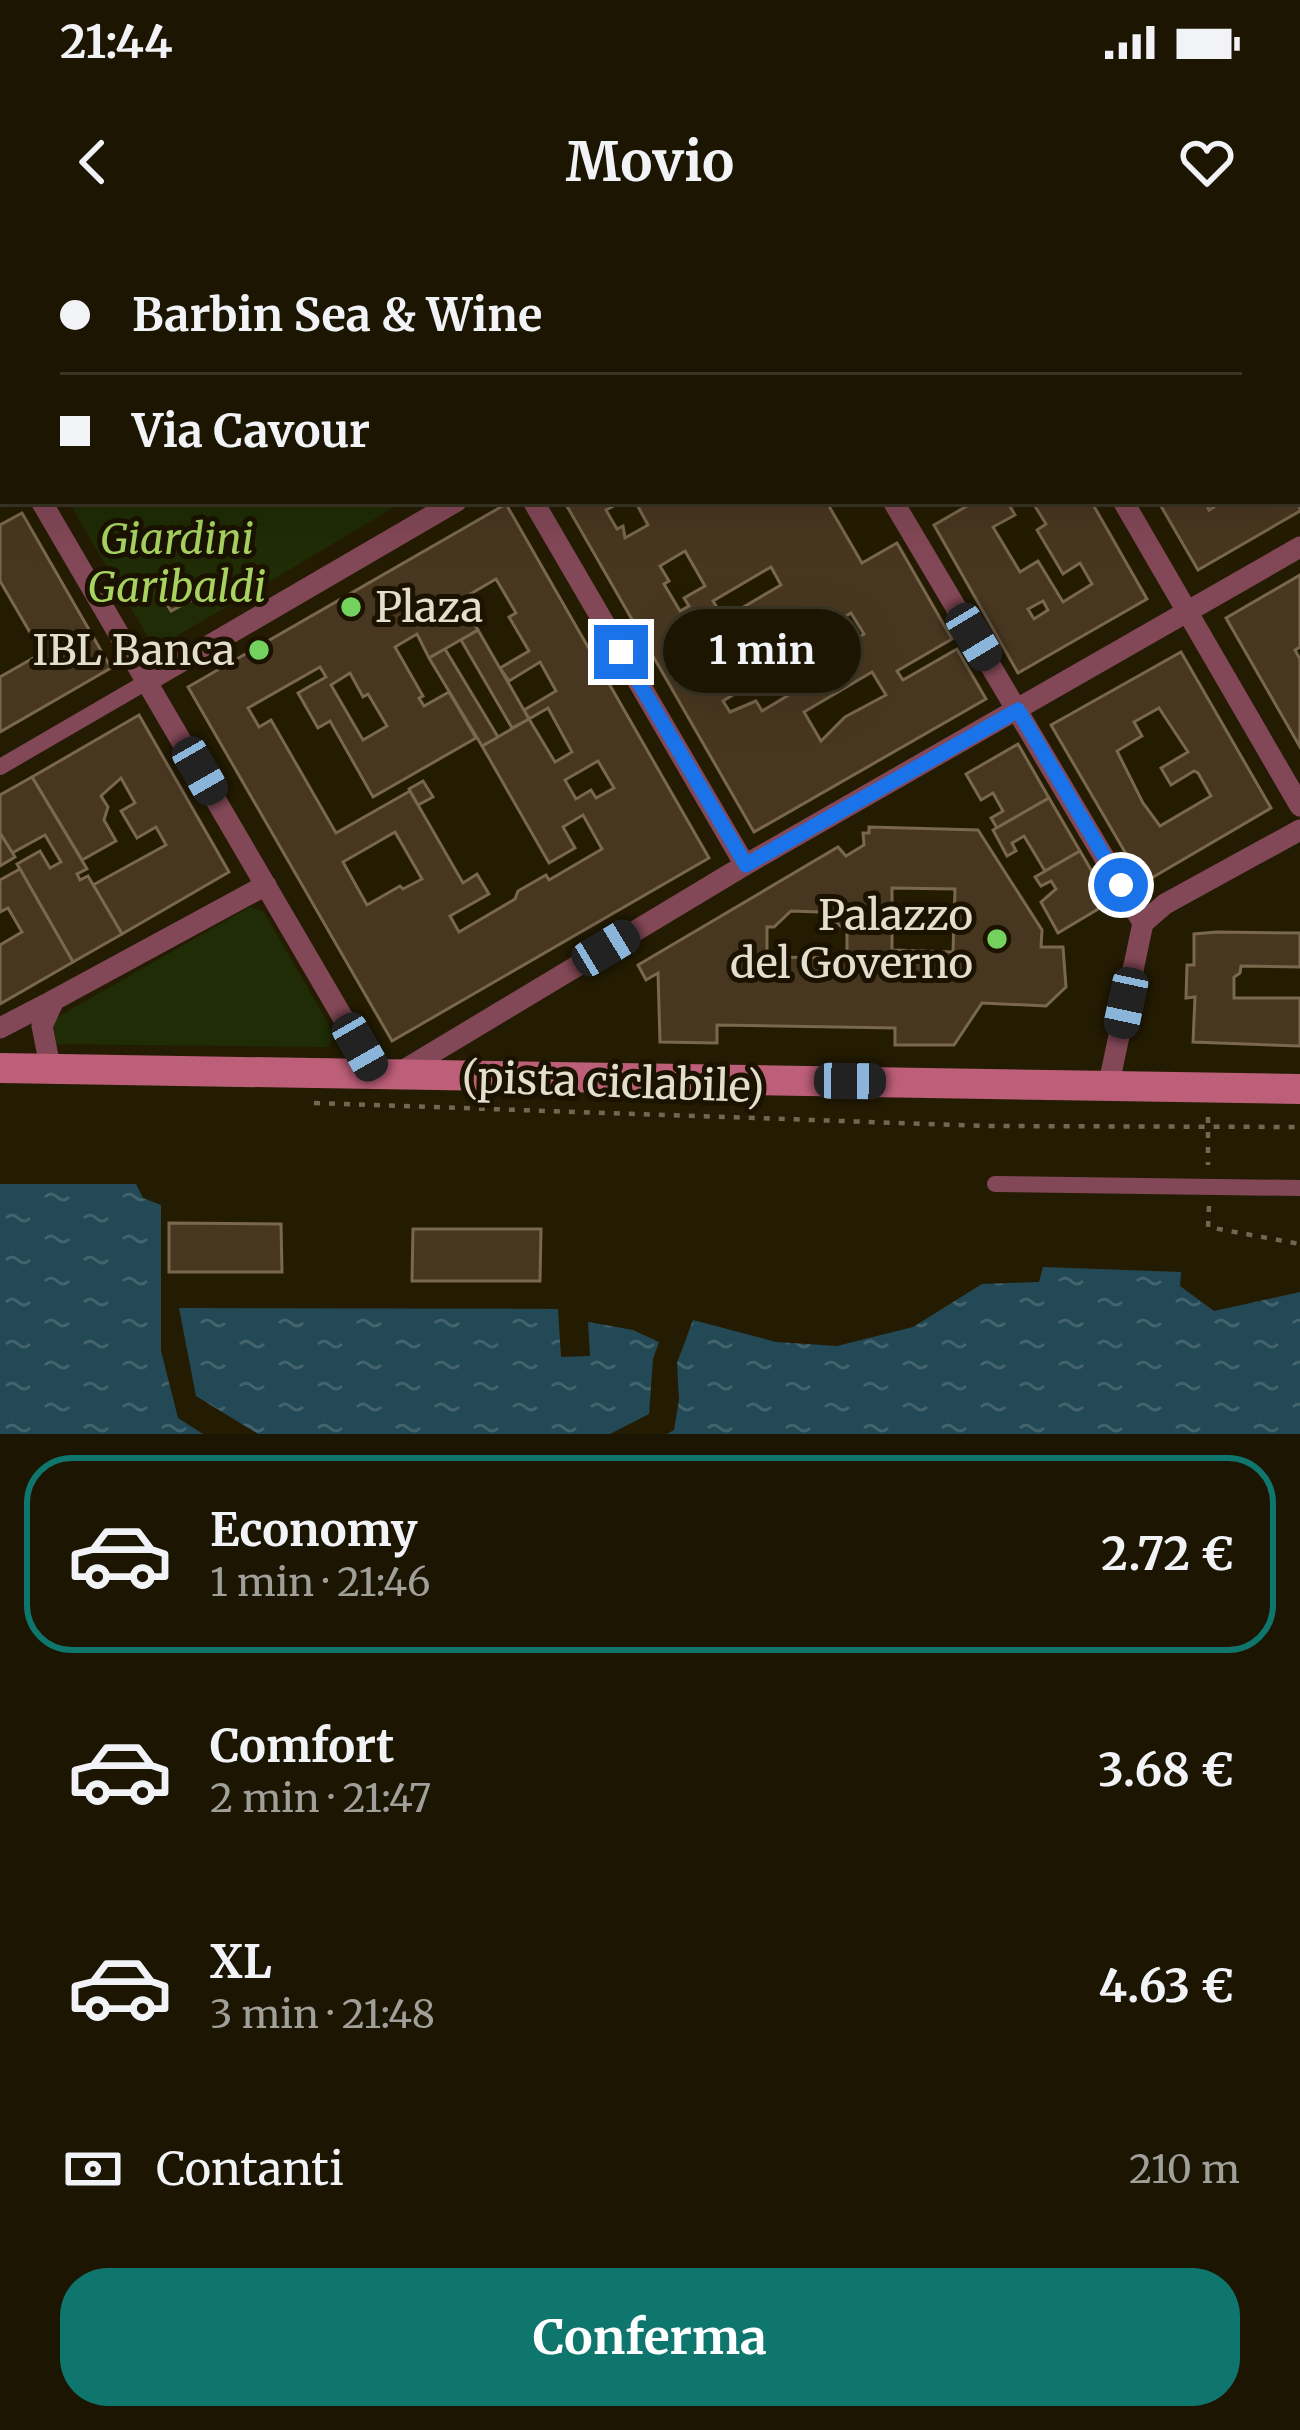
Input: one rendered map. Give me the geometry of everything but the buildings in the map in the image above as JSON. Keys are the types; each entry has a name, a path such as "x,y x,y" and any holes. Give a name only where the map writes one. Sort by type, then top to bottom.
{"main road":[{"path":"0,1068 1300,1089"}],"street":[{"path":"43,504 266,885 385,1076 1300,547"},
{"path":"0,767 452,504"},
{"path":"535,504 746,865"},
{"path":"895,504 1144,923"},
{"path":"1125,504 1300,806"},
{"path":"1109,1084 1144,923 1165,904 1300,830"},
{"path":"0,1028 266,885"},
{"path":"52,1071 41,1026 54,1000"},
{"path":"995,1184 1300,1188"}],"path":[{"path":"1209,1187 1210,1087"},
{"name":"(pista ciclabile)","path":"307,1102 988,1126 1300,1127"},
{"path":"1208,1227 1300,1244"}],"green space":[{"name":"Giardini Garibaldi","path":"70,504 400,504 155,649"},
{"path":"250,907 264,912 332,1030 328,1047 44,1044 42,1026"}],"water":[{"path":"0,1184 136,1184 143,1198 161,1205 161,1351 178,1418 203,1434 0,1434"},
{"path":"1043,1267 1181,1272 1180,1286 1214,1311 1300,1292 1300,1434 667,1434 674,1430 679,1400 677,1363 693,1320 776,1342 837,1346 913,1327 982,1284 1039,1282"},
{"path":"179,1308 558,1309 561,1357 590,1356 588,1322 633,1330 659,1342 653,1359 649,1414 610,1434 258,1434 196,1396"}],"place":[{"name":"Plaza","path":"351,607"},
{"name":"IBL Banca","path":"259,650"},
{"name":"Palazzo del Governo","path":"997,939"}],"route":[{"path":"621,652 746,865 1018,710 1121,885"}]}
